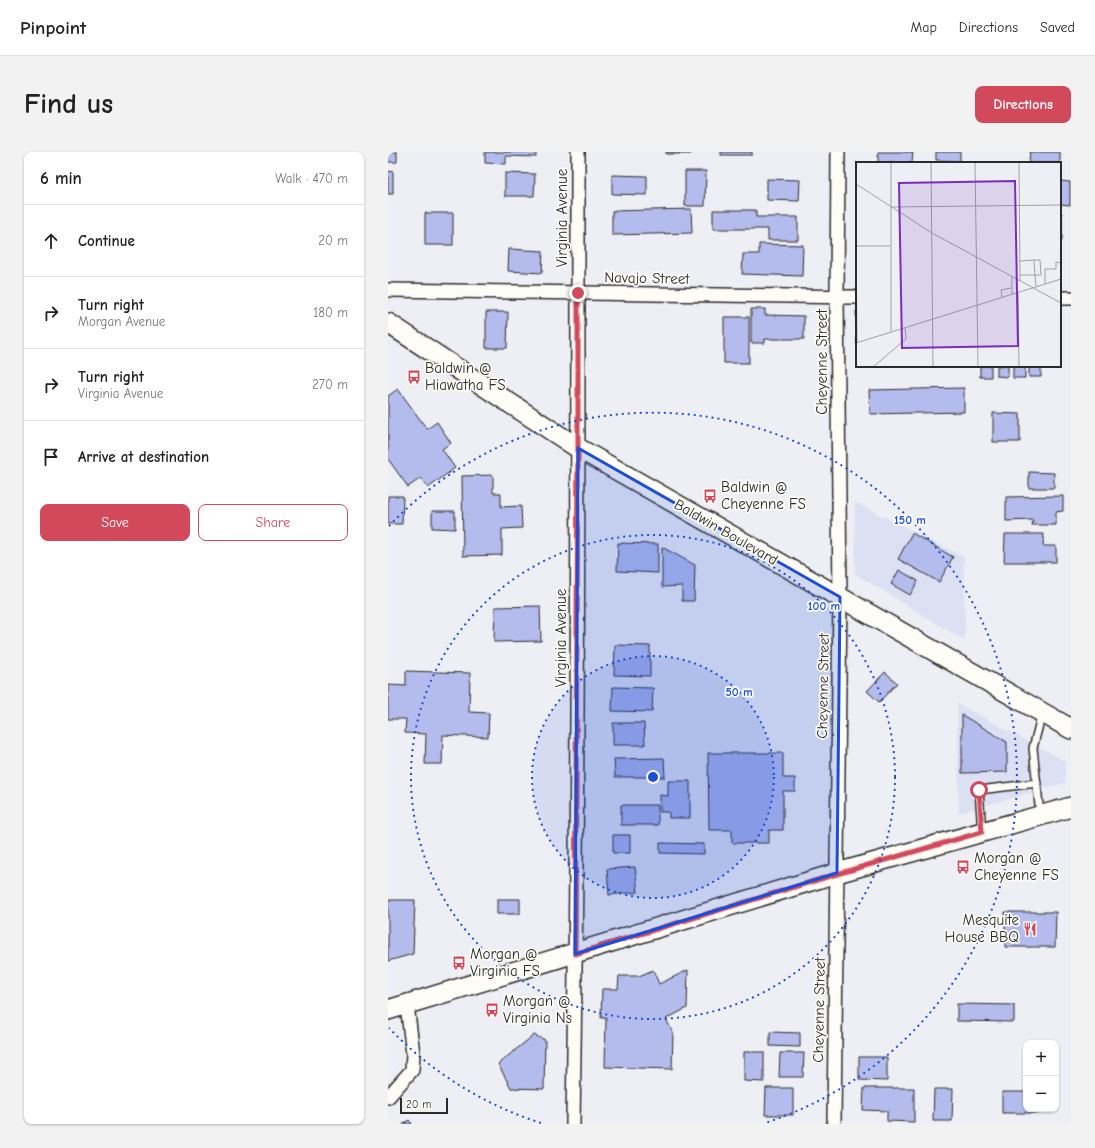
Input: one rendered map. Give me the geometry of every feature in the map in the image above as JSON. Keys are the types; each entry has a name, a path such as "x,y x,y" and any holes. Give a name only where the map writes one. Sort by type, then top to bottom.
{"main road":[{"name":"Baldwin Boulevard","path":"388,323 578,448 1071,729"},
{"path":"388,1010 837,874 1071,807"}],"street":[{"name":"Virginia Avenue","path":"573,1124 578,448 578,152"},
{"name":"Cheyenne Street","path":"834,1124 840,597 837,297 838,152"},
{"name":"Navajo Street","path":"388,290 856,297"},
{"path":"388,1097 412,1070 413,1054 408,1005"}],"lane":[{"path":"1040,816 1033,748 1042,713"},
{"path":"982,832 979,790 1037,783"}],"highlighted area":[{"path":"578,448 840,597 837,873 575,954"}],"shaded area":[{"path":"855,502 964,557 965,641 855,574"},
{"path":"957,703 1065,761 1065,783 959,813"}],"building":[{"path":"388,152 397,152 397,162 388,162"},
{"path":"485,152 536,152 536,157 506,156 506,164 485,163"},
{"path":"666,152 691,152 691,154 666,154"},
{"path":"721,152 752,152 752,155 721,155"},
{"path":"878,152 913,152 912,162 878,162"},
{"path":"936,152 960,152 960,161 936,160"},
{"path":"1030,152 1060,152 1060,162 1029,162"},
{"path":"388,171 393,172 393,194 388,194"},
{"path":"685,171 706,171 705,206 685,206"},
{"path":"505,173 535,174 534,196 505,196"},
{"path":"612,175 647,176 647,195 612,194"},
{"path":"767,179 800,180 799,201 767,200"},
{"path":"1061,181 1070,182 1070,205 1061,204"},
{"path":"691,209 692,233 612,235 612,211"},
{"path":"713,210 756,210 756,217 798,217 798,240 768,240 768,229 713,229"},
{"path":"425,213 453,213 453,245 425,245"},
{"path":"1061,213 1062,213 1061,241"},
{"path":"759,244 803,245 802,276 742,274 743,254 759,254"},
{"path":"509,249 543,251 542,273 508,271"},
{"path":"751,309 765,309 765,315 804,316 804,339 765,339 765,343 751,343"},
{"path":"486,312 508,312 507,348 486,348"},
{"path":"724,317 749,317 749,363 724,363"},
{"path":"980,367 991,367 991,377 980,377"},
{"path":"997,367 1008,367 1008,377 997,376"},
{"path":"1013,367 1025,367 1025,378 1013,378"},
{"path":"1029,367 1041,367 1041,377 1029,377"},
{"path":"964,388 964,412 870,414 869,390"},
{"path":"398,389 427,429 437,422 451,443 442,449 455,468 428,488 421,478 408,487 388,459 388,396"},
{"path":"993,413 1020,414 1020,442 993,442"},
{"path":"1029,472 1054,473 1054,488 1029,488"},
{"path":"493,475 493,493 501,493 501,507 521,506 522,528 502,529 502,555 463,556 462,476"},
{"path":"388,496 403,496 402,524 388,524"},
{"path":"1063,496 1063,511 1056,512 1056,525 1032,525 1033,520 1006,521 1006,497"},
{"path":"432,511 455,511 455,529 432,528"},
{"path":"912,533 953,557 939,582 898,559"},
{"path":"1005,534 1044,534 1043,546 1056,546 1056,562 1004,562"},
{"path":"618,543 658,544 658,573 617,571"},
{"path":"662,547 695,565 694,601 682,601 682,586 662,587"},
{"path":"899,570 918,581 910,595 891,584"},
{"path":"540,606 541,641 494,642 495,607"},
{"path":"615,645 650,646 650,676 614,675"},
{"path":"406,671 470,673 469,712 489,713 488,737 443,735 442,764 425,764 426,734 405,733 406,719 388,719 388,685 406,686"},
{"path":"885,672 897,683 879,702 867,691"},
{"path":"613,687 653,688 652,712 612,711"},
{"path":"962,715 1007,742 1007,772 962,773"},
{"path":"613,723 644,723 645,745 613,745"},
{"path":"708,753 783,753 783,778 795,778 795,791 783,791 783,830 769,830 769,843 732,843 732,830 709,830"},
{"path":"664,758 665,777 615,777 614,759"},
{"path":"668,781 690,781 690,818 669,818 669,812 660,812 660,795 668,796"},
{"path":"621,805 658,805 658,825 621,825"},
{"path":"613,835 630,835 630,853 613,853"},
{"path":"660,843 704,844 704,854 660,853"},
{"path":"635,867 638,892 609,895 607,869"},
{"path":"497,899 520,899 520,914 497,914"},
{"path":"388,900 415,900 413,954 388,961"},
{"name":"Mesquite House BBQ","path":"1005,912 1056,912 1055,947 1005,947"},
{"path":"653,970 659,984 688,970 687,1008 666,1019 673,1033 672,1069 605,1067 606,1018 601,1018 602,989 618,989 619,976 639,976"},
{"path":"957,1004 1014,1005 1014,1022 957,1021"},
{"path":"770,1032 800,1033 800,1047 770,1046"},
{"path":"534,1035 545,1040 544,1089 511,1088 498,1064"},
{"path":"744,1052 764,1052 764,1082 744,1081"},
{"path":"780,1053 804,1053 803,1077 779,1077"},
{"path":"859,1057 887,1057 887,1081 859,1080"},
{"path":"766,1088 793,1088 793,1115 765,1115"},
{"path":"864,1088 914,1088 914,1122 887,1121 887,1111 863,1110"},
{"path":"934,1089 953,1089 952,1121 933,1121"},
{"path":"1002,1092 1023,1092 1023,1112 1040,1112 1040,1113 1002,1113"},
{"path":"409,1120 412,1124 403,1124"}],"place":[{"name":"Baldwin @ Hiawatha FS","path":"414,377"},
{"name":"Baldwin @ Cheyenne FS","path":"710,496"},
{"name":"Morgan @ Cheyenne FS","path":"963,867"},
{"name":"Mesquite House BBQ","path":"1030,929"},
{"name":"Morgan @ Virginia FS","path":"459,963"},
{"name":"Morgan @ Virginia Ns","path":"492,1010"}],"route":[{"path":"578,293 575,954 837,874 982,832 979,790"}]}
